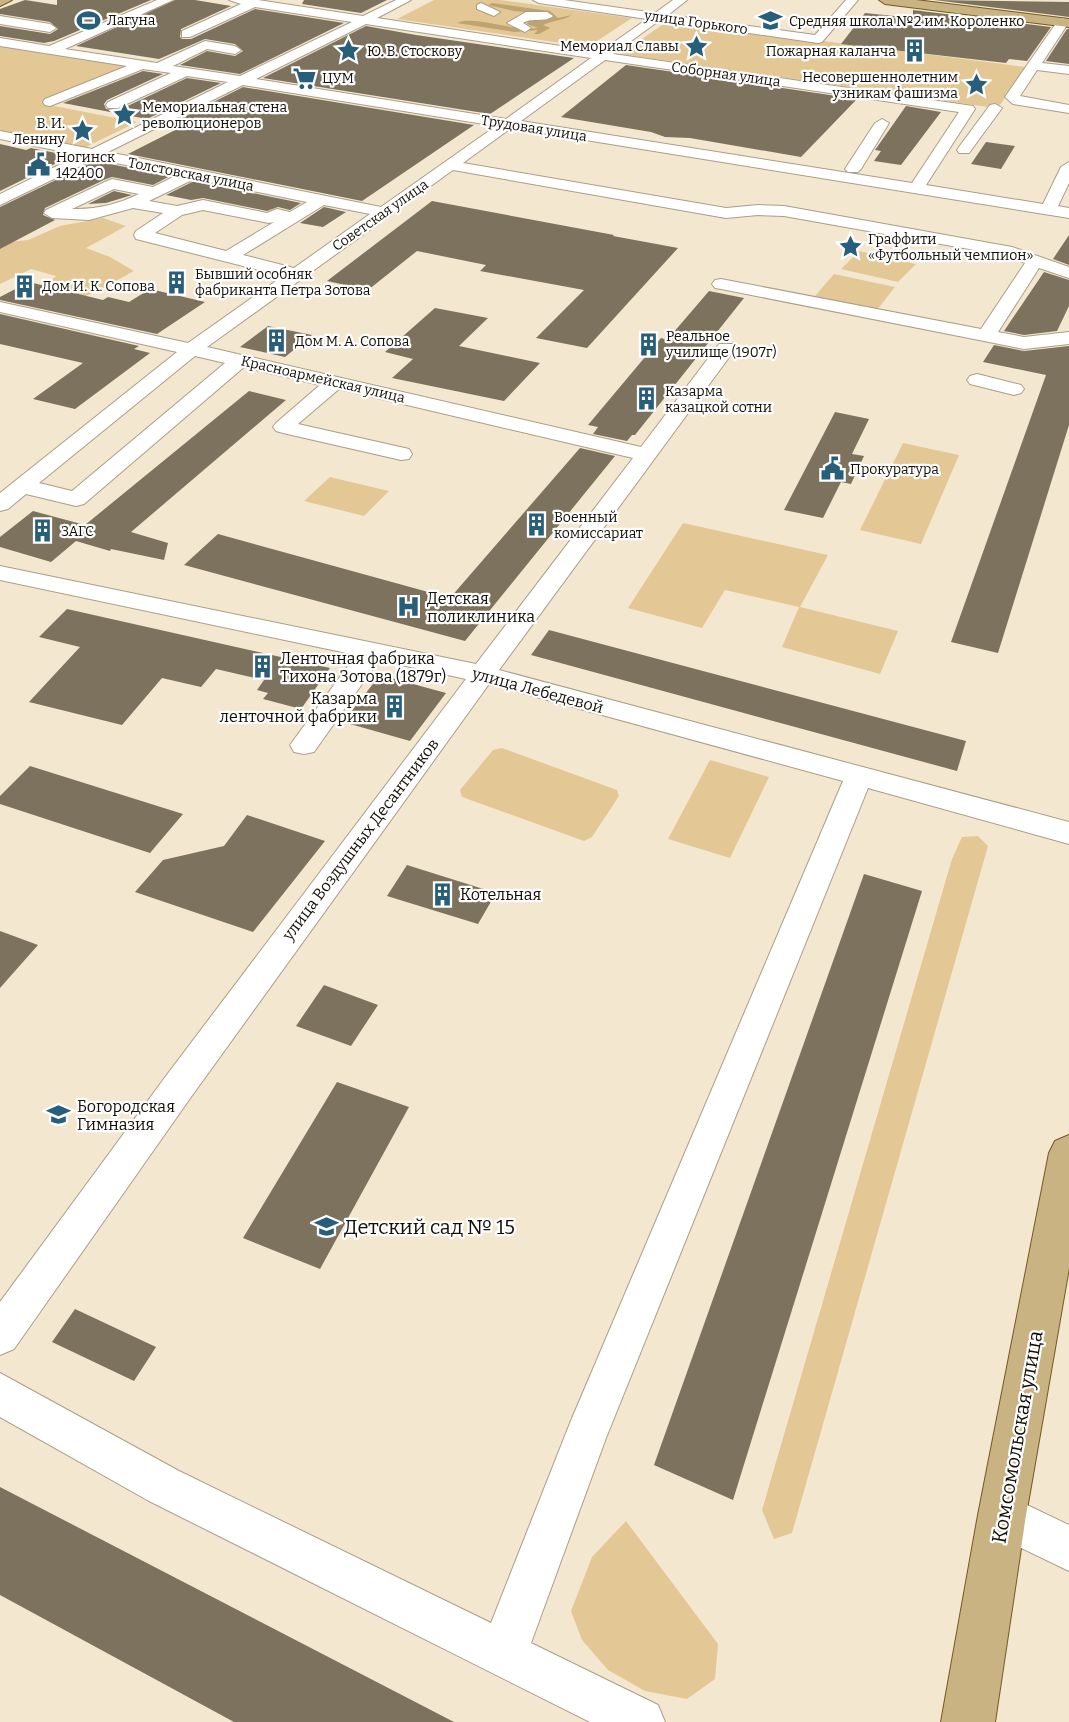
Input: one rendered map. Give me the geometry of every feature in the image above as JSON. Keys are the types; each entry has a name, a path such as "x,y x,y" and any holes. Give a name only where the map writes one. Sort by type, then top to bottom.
{"main road":[{"path":"0,2 6,0"},
{"path":"885,0 917,2 1066,22"},
{"name":"Комсомольская улица","path":"968,1722 1002,1515 1069,1153"}],"street":[{"path":"51,50 167,0"},
{"name":"Соборная улица","path":"235,0 968,109 939,156"},
{"path":"0,200 405,0"},
{"name":"улица Горького","path":"538,0 818,39 852,0"},
{"name":"Советская улица","path":"0,504 192,349 681,0"},
{"path":"186,34 253,3"},
{"path":"291,22 314,12"},
{"path":"224,16 248,20"},
{"path":"501,17 547,16"},
{"path":"0,20 50,28"},
{"path":"1066,22 1012,99 1069,109"},
{"name":"Трудовая улица","path":"0,42 791,170 849,174 916,188 1069,213"},
{"path":"158,68 205,45 235,50"},
{"path":"50,102 141,65"},
{"path":"1034,66 1069,70"},
{"path":"113,105 184,72"},
{"path":"934,191 993,110 1013,117"},
{"path":"849,174 882,123"},
{"name":"Толстовская улица","path":"0,135 383,212"},
{"path":"921,156 939,156"},
{"path":"916,188 939,156"},
{"path":"450,165 726,213 758,210 784,211 1012,252 1069,273"},
{"path":"849,174 867,166 893,170"},
{"path":"1049,209 1069,167"},
{"path":"758,210 791,170"},
{"path":"156,192 112,184 52,213 89,215 133,203 156,192 191,174"},
{"path":"269,190 292,176"},
{"path":"229,258 321,200"},
{"path":"133,203 177,211"},
{"path":"293,217 277,214 269,218 203,205 177,211 142,235 297,274"},
{"path":"986,336 1035,260"},
{"path":"721,284 1024,343 1069,338"},
{"name":"Красноармейская улица","path":"0,307 192,349 646,455"},
{"name":"улица Воздушных Десантников","path":"6,1316 726,348"},
{"path":"22,486 76,499 240,360"},
{"path":"977,380 1014,389"},
{"path":"335,382 283,427 401,454"},
{"name":"улица Лебедевой","path":"0,573 483,674 858,778 1069,833"},
{"path":"304,745 373,651"},
{"path":"503,1654 585,1438 858,778"},
{"path":"0,1394 164,1486 641,1722"},
{"path":"1002,1515 1069,1550"}],"shaded area":[{"path":"434,0 500,0 632,18 588,47 397,19"},
{"path":"492,3 550,11 558,18 572,15 543,25 550,28 539,34 534,34 538,30 515,32 457,23 473,21 528,29 538,28 527,24 530,20 553,18 548,14 514,11 488,5"},
{"path":"668,21 1026,67 1000,105 995,108 620,54"},
{"path":"0,44 133,66 44,104 137,122 84,148 0,131"},
{"path":"103,218 126,226 86,248 110,257 134,271 82,298 59,303 48,303 69,290 48,283 56,276 31,269 0,284 0,243 28,240 60,226"},
{"path":"859,251 916,264 898,282 841,269"},
{"path":"834,274 895,287 877,310 815,296"},
{"path":"903,443 959,455 921,544 860,530"},
{"path":"330,477 389,491 364,516 304,501"},
{"path":"683,523 828,555 800,607 898,631 880,674 782,647 799,607 725,590 702,628 628,608"},
{"path":"502,748 617,790 619,796 592,837 584,841 462,797 460,790 493,750"},
{"path":"710,760 769,777 730,858 668,839"},
{"path":"978,836 988,846 792,1533 774,1539 762,1510 952,859 962,837"},
{"path":"626,1521 718,1644 715,1679 687,1699 645,1691 608,1670 582,1640 571,1611 592,1557"}],"building":[{"path":"25,0 57,5 57,0 151,0 54,41 44,43 0,36 0,26 50,34 58,29 50,22 0,14 0,9"},
{"path":"175,0 195,0 231,6 181,29 182,39 191,39 255,9 344,23 240,74 180,65 207,51 235,56 243,51 235,44 205,39 159,59 76,46"},
{"path":"304,0 387,0 361,13 302,4"},
{"path":"934,0 1069,2 1069,17 1062,16"},
{"path":"913,10 1051,27 1027,61 1009,59 1006,63 841,44 865,13 913,18"},
{"path":"366,26 574,58 490,114 263,78"},
{"path":"1069,29 1069,64 1046,61"},
{"path":"626,65 857,99 801,157 690,138 665,137 651,132 561,117"},
{"path":"143,71 163,74 107,100 104,104 106,109 119,110 187,78 221,83 147,119 63,103"},
{"path":"243,87 474,125 362,201 128,154 183,126 170,124"},
{"path":"906,106 941,112 901,165 874,161 881,151 875,150"},
{"path":"986,142 1015,146 1001,169 971,164"},
{"path":"0,144 26,150 31,148 71,156 0,191"},
{"path":"95,161 170,176 153,185 112,177 106,179 45,208 43,215 55,220 0,249 0,207"},
{"path":"194,181 301,203 290,210 278,207 267,211 203,198 191,200 166,195"},
{"path":"114,191 132,195 106,203 88,204"},
{"path":"432,201 678,248 587,348 536,338 584,290 480,271 486,265 417,251 368,290 327,281"},
{"path":"324,207 346,212 323,227 300,223"},
{"path":"1069,235 1069,265 1053,259"},
{"path":"1044,272 1069,280 1069,306 1057,331 1024,335 1004,331"},
{"path":"29,282 103,300 108,297 129,302 150,289 205,302 157,334 0,300 0,297"},
{"path":"709,291 744,298 635,435 627,441 593,434 598,427 588,425 661,338 667,340"},
{"path":"435,308 488,318 459,346 540,363 504,401 392,378 413,359 385,352"},
{"path":"0,314 139,346 134,349 150,353 75,409 33,399 83,363 0,344"},
{"name":"Дом М. А. Сопова","path":"268,326 312,335 285,357 240,347"},
{"path":"994,345 1024,351 1069,346 1069,425 998,653 951,642 1046,375 983,362"},
{"path":"249,391 286,400 131,532 168,543 164,560 111,549 110,551 76,541 51,562 0,547 0,537 33,511 85,525"},
{"name":"Прокуратура","path":"835,412 869,419 852,454 864,456 851,484 841,482 823,518 784,510"},
{"path":"580,448 615,456 465,641 184,565 218,534 450,598"},
{"name":"Ленточная фабрика Тихона Зотова (1879г)","path":"67,609 330,668 301,709 263,699 268,693 257,690 264,680 216,669 201,687 162,678 122,725 29,702 80,647 39,637"},
{"path":"549,630 966,741 957,771 531,655"},
{"name":"Казарма ленточной фабрики","path":"380,675 446,693 410,741 343,722"},
{"path":"30,766 183,814 150,853 0,804 0,796"},
{"path":"247,815 325,841 253,932 135,892 163,860 224,846"},
{"name":"Котельная","path":"407,865 496,893 478,924 387,896"},
{"path":"864,874 922,891 733,1500 654,1465"},
{"path":"0,931 38,945 0,988"},
{"path":"324,985 378,1005 351,1046 296,1026"},
{"path":"337,1082 409,1107 320,1269 243,1238"},
{"path":"75,1309 156,1347 134,1381 52,1342"},
{"path":"0,1487 454,1722 234,1722 0,1595"}],"place":[{"name":"Лагуна","path":"89,20"},
{"name":"Средняя школа №2 им. Короленко","path":"771,21"},
{"name":"Мемориал Славы","path":"697,46"},
{"name":"Ю. В. Стоскову","path":"349,51"},
{"name":"Пожарная каланча","path":"914,51"},
{"name":"ЦУМ","path":"304,78"},
{"name":"Несовершеннолетним узникам фашизма","path":"976,85"},
{"name":"Мемориальная стена революционеров","path":"124,115"},
{"name":"В. И. Ленину","path":"83,131"},
{"name":"Ногинск 142400","path":"38,165"},
{"name":"Граффити «Футбольный чемпион»","path":"850,247"},
{"name":"Бывший особняк фабриканта Петра Зотова","path":"177,282"},
{"name":"Дом И. К. Сопова","path":"24,286"},
{"name":"Дом М. А. Сопова","path":"277,341"},
{"name":"Реальное училище (1907г)","path":"648,344"},
{"name":"Казарма казацкой сотни","path":"647,399"},
{"name":"Прокуратура","path":"832,469"},
{"name":"Военный комиссариат","path":"536,525"},
{"name":"ЗАГС","path":"43,531"},
{"name":"Детская поликлиника","path":"409,607"},
{"name":"Ленточная фабрика Тихона Зотова (1879г)","path":"262,667"},
{"name":"Казарма ленточной фабрики","path":"395,707"},
{"name":"Котельная","path":"442,894"},
{"name":"Богородская Гимназия","path":"59,1115"},
{"name":"Детский сад № 15","path":"326,1227"}]}
